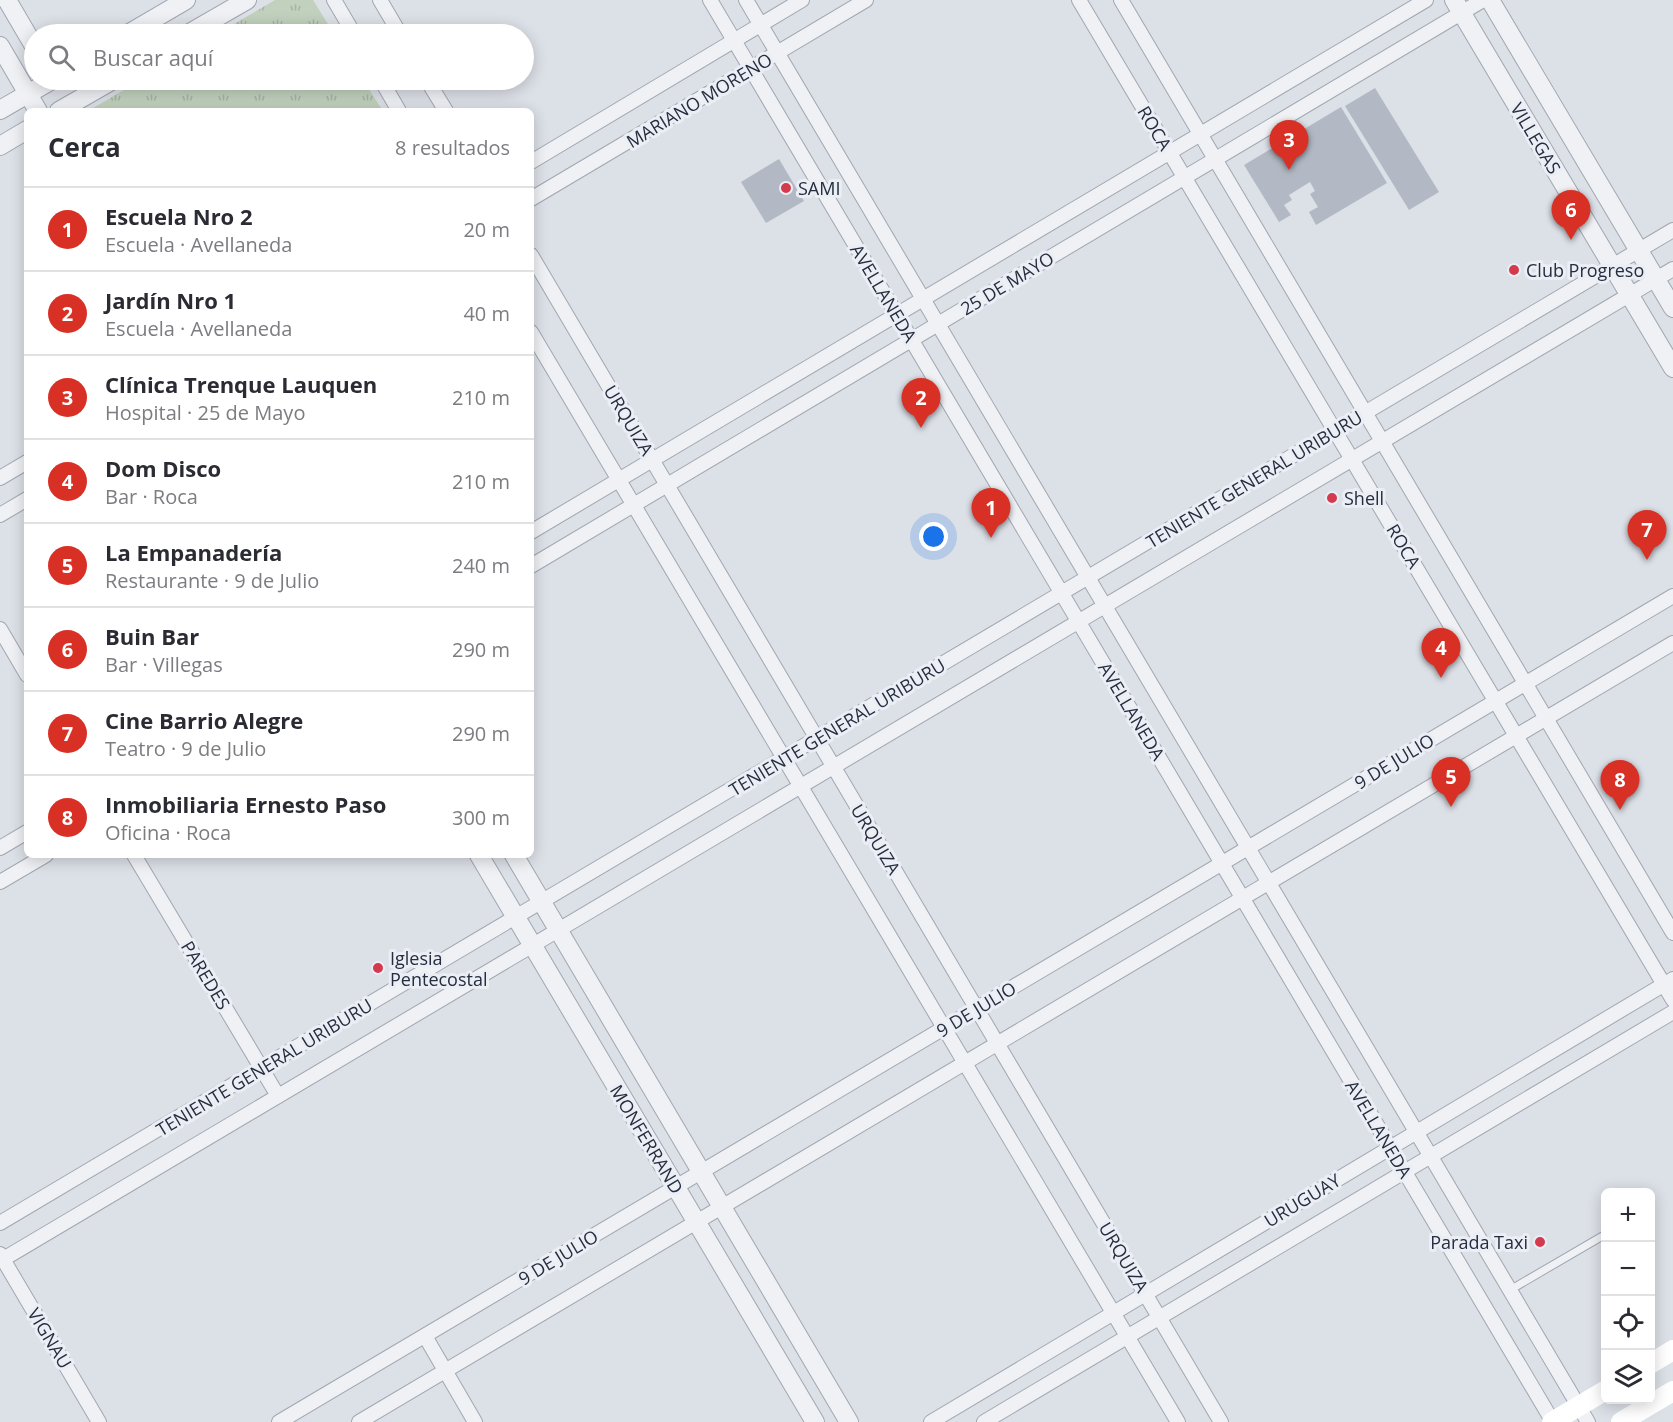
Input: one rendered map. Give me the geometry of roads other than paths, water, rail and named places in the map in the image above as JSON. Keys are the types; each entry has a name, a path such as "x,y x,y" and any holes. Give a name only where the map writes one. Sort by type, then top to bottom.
{"main road":[{"path":"1655,1361 1673,1350"},
{"path":"1621,1422 1673,1391"},
{"path":"1552,1422 1584,1414 1601,1395"}],"street":[{"path":"7,0 24,29"},
{"path":"145,24 186,0"},
{"path":"206,24 247,0"},
{"path":"334,0 348,24"},
{"path":"380,0 394,24"},
{"name":"AVELLANEDA","path":"710,0 1552,1422"},
{"name":"AVELLANEDA","path":"746,0 1584,1414"},
{"name":"MARIANO MORENO","path":"534,160 802,0"},
{"name":"MARIANO MORENO","path":"534,197 866,0"},
{"name":"ROCA","path":"1079,0 1516,736 1668,981 1673,1000"},
{"name":"ROCA","path":"1120,0 1673,933"},
{"name":"25 DE MAYO","path":"534,530 1426,0"},
{"name":"25 DE MAYO","path":"534,564 1215,159 1458,6 1483,0"},
{"name":"VILLEGAS","path":"1490,0 1673,308"},
{"name":"VILLEGAS","path":"1458,6 1673,368"},
{"path":"0,46 24,86"},
{"path":"26,90 36,108"},
{"path":"0,110 34,90"},
{"path":"58,90 67,108"},
{"path":"70,108 97,90"},
{"path":"387,90 397,108"},
{"path":"433,90 444,108"},
{"path":"0,146 24,132"},
{"name":"TENIENTE GENERAL URIBURU","path":"0,1223 1673,230"},
{"name":"URQUIZA","path":"534,260 1221,1422"},
{"name":"TENIENTE GENERAL URIBURU","path":"1,1258 1673,268"},
{"name":"URQUIZA","path":"534,337 1178,1422"},
{"path":"0,478 24,464"},
{"path":"0,515 24,501"},
{"name":"9 DE JULIO","path":"279,1422 1673,596"},
{"path":"0,629 24,670"},
{"path":"359,1422 1673,643"},
{"path":"0,848 24,834"},
{"path":"0,882 41,858"},
{"name":"PAREDES","path":"136,858 278,1096"},
{"name":"MONFERRAND","path":"481,858 815,1422"},
{"name":"MONFERRAND","path":"516,858 849,1422"},
{"name":"URUGUAY","path":"931,1422 1668,981"},
{"name":"URUGUAY","path":"984,1422 1673,1012"},
{"name":"VIGNAU","path":"1,1258 99,1422"},
{"path":"425,1335 475,1422"}],"lane":[{"path":"1510,1290 1601,1235"}],"place":[{"name":"Clínica Trenque Lauquen","path":"1289,170"},
{"name":"SAMI","path":"786,188"},
{"name":"Buin Bar","path":"1571,240"},
{"name":"Club Progreso","path":"1514,270"},
{"name":"Jardín Nro 1","path":"921,428"},
{"name":"Shell","path":"1332,498"},
{"name":"Escuela Nro 2","path":"991,538"},
{"name":"Cine Barrio Alegre","path":"1647,560"},
{"name":"Dom Disco","path":"1441,678"},
{"name":"La Empanadería","path":"1451,807"},
{"name":"Inmobiliaria Ernesto Paso","path":"1620,810"},
{"name":"Iglesia Pentecostal","path":"378,968"},
{"name":"Parada Taxi","path":"1540,1242"}]}
